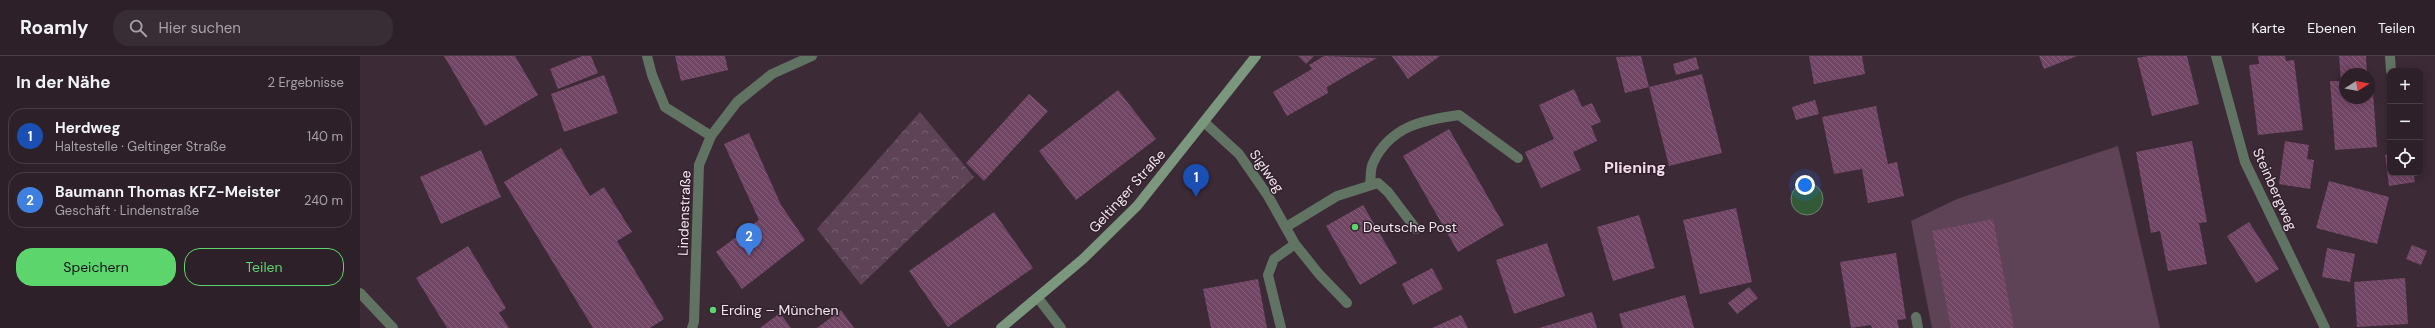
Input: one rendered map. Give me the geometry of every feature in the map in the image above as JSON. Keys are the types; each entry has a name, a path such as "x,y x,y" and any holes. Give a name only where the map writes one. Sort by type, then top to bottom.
{"main road":[{"name":"Geltinger Straße","path":"1001,328 1083,259 1137,206 1256,56"}],"street":[{"path":"648,56 652,75 665,107 711,136"},
{"name":"Lindenstraße","path":"692,328 695,314 699,165 711,136 737,102 772,74 812,56"},
{"name":"Steinbergweg","path":"2216,56 2245,162 2324,328"},
{"path":"2390,56 2391,68"},
{"path":"1370,184 1372,164 1390,137 1422,120 1459,115 1518,158"},
{"name":"Siglweg","path":"1204,122 1239,154 1268,196 1295,244 1319,274 1347,303"},
{"path":"1286,227 1337,196 1370,184 1378,183 1388,192 1416,229"},
{"path":"1281,328 1268,275 1274,259 1295,244"},
{"path":"360,293 393,328"},
{"path":"1038,298 1061,328"},
{"path":"1916,317 1918,328"}],"green space":[{"path":"920,112 974,177 861,285 817,229"},
{"path":"2118,146 2160,328 1932,328 1911,221 1957,199"}],"shaded area":[{"path":"1804,183 1810,183 1820,190 1823,199 1822,205 1816,212 1810,215 1804,215 1794,208 1791,202 1791,196 1798,186"}],"building":[{"path":"444,56 515,56 538,95 485,126"},
{"path":"582,56 591,56 598,73 558,89 550,69"},
{"path":"675,56 725,56 728,70 681,81"},
{"path":"1298,56 1314,56 1306,64"},
{"path":"1324,56 1377,58 1327,87 1328,93 1287,116 1273,92 1312,69 1309,65"},
{"path":"1392,56 1440,56 1408,79"},
{"path":"1641,56 1649,87 1625,93 1616,57"},
{"path":"1809,56 1862,56 1865,74 1814,84"},
{"path":"2039,56 2077,56 2044,69"},
{"path":"2148,56 2187,56 2199,104 2152,116 2137,58"},
{"path":"2258,56 2285,56 2286,61 2294,60 2303,130 2258,135 2249,65 2259,64"},
{"path":"2339,56 2366,56 2367,68 2340,68"},
{"path":"1696,57 1699,69 1676,75 1673,64"},
{"path":"1702,74 1722,153 1669,166 1649,87"},
{"path":"604,75 618,113 564,132 551,94"},
{"path":"2330,81 2339,81 2339,104 2374,104 2377,147 2335,150"},
{"path":"1574,89 1582,107 1592,103 1601,122 1591,126 1597,141 1573,152 1581,170 1541,188 1525,152 1554,139 1539,105"},
{"path":"1118,90 1156,139 1076,200 1039,151"},
{"path":"1029,94 1048,111 984,181 966,163"},
{"path":"1815,100 1819,114 1796,120 1792,107"},
{"path":"1876,106 1888,164 1897,162 1904,196 1868,203 1862,169 1834,174 1822,117"},
{"path":"1449,129 1504,225 1458,252 1403,156"},
{"path":"749,133 781,205 805,240 742,289 716,252 759,220 724,144"},
{"path":"2192,141 2207,222 2199,223 2207,264 2168,271 2160,231 2151,233 2136,152"},
{"path":"2285,141 2309,145 2307,159 2314,160 2310,189 2279,184"},
{"path":"561,148 590,196 604,187 632,232 617,241 664,319 650,328 593,328 504,182"},
{"path":"481,150 501,197 441,224 420,177"},
{"path":"2385,155 2387,155 2387,170"},
{"path":"2388,176 2414,176 2415,182 2389,186"},
{"path":"2329,181 2389,197 2377,244 2316,228"},
{"path":"1363,205 1397,263 1360,285 1326,226"},
{"path":"1736,208 1752,282 1700,294 1683,220"},
{"path":"994,212 1033,268 948,327 909,271"},
{"path":"1639,215 1655,268 1613,281 1597,227"},
{"path":"1993,219 2014,328 1951,328 1932,231"},
{"path":"2249,222 2279,269 2256,283 2227,236"},
{"path":"1547,243 1565,296 1514,314 1496,260"},
{"path":"2412,245 2427,251 2421,265 2406,259"},
{"path":"468,246 506,308 499,313 509,328 447,328 416,278"},
{"path":"2327,248 2355,254 2350,282 2322,277"},
{"path":"1896,253 1906,319 1897,320 1899,328 1872,328 1871,325 1851,328 1840,262"},
{"path":"1432,268 1443,289 1413,305 1402,284"},
{"path":"2405,278 2408,324 2357,327 2354,282"},
{"path":"1258,279 1267,328 1211,328 1203,289"},
{"path":"1749,287 1758,298 1737,314 1728,303"},
{"path":"1685,295 1694,328 1623,328 1619,314"},
{"path":"841,310 854,328 817,328"},
{"path":"1592,312 1597,328 1539,328"},
{"path":"780,313 791,328 760,328"},
{"path":"1461,315 1468,328 1432,328"}],"place":[{"name":"Herdweg","path":"1196,197"},
{"name":"Deutsche Post","path":"1355,227"},
{"name":"Baumann Thomas KFZ-Meister","path":"749,256"},
{"name":"Erding – München","path":"713,310"}],"district":[{"name":"Pliening","path":"1635,167"}]}
